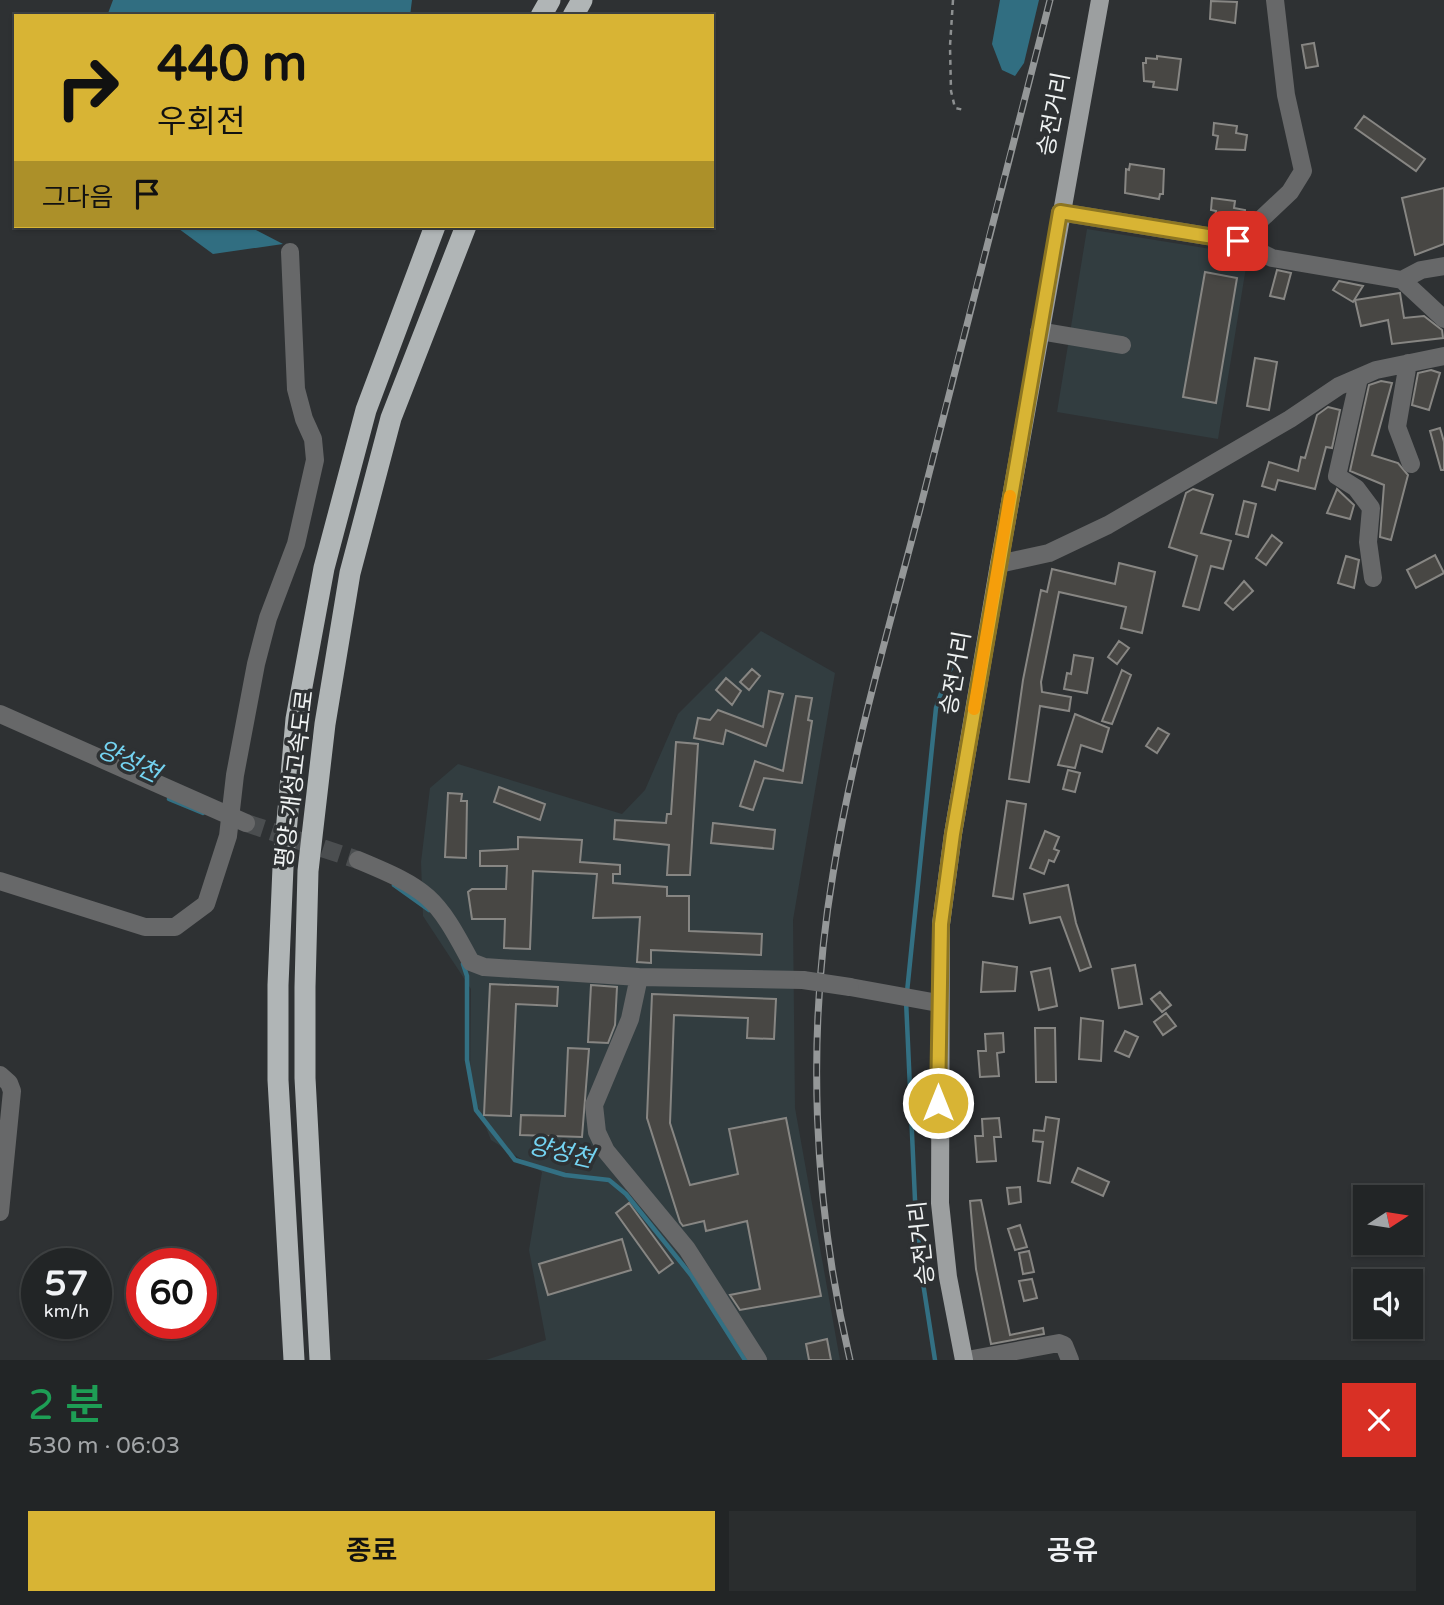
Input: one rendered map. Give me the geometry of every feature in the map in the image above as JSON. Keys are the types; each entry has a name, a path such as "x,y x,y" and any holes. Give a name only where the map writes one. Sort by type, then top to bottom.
{"highway":[{"name":"평양-개성고속도로","path":"294,1360 278,1080 278,985 283,867 296,719 324,568 366,410 434,228"},
{"name":"평양-개성고속도로","path":"320,1360 305,1078 305,987 308,871 325,724 350,573 391,418 465,228"}],"main road":[{"name":"승전거리","path":"966,1360 947,1277 940,1203 941,924 953,834 1039,331 1100,0"}],"street":[{"path":"1238,241 1290,192 1303,171 1286,95 1275,0"},
{"path":"1060,212 1238,241 1272,258 1402,280 1444,319"},
{"path":"0,881 145,927 175,927 206,904 238,820 256,664 268,618 296,544 315,460 313,439 296,389 290,252"},
{"path":"1402,280 1421,270 1444,266"},
{"path":"1039,331 1122,345"},
{"path":"999,564 1049,553 1108,525 1290,419 1339,386 1376,370 1444,356"},
{"path":"1408,363 1398,426 1411,464"},
{"path":"1359,377 1337,476 1356,488 1371,508 1368,542 1373,578"},
{"path":"0,714 238,820"},
{"path":"358,860 409,882 430,897 457,933 471,962 484,967 639,977 803,980 939,1003"},
{"path":"639,977 631,1019 594,1105 597,1132 606,1151 687,1249 753,1358"},
{"path":"0,1075 9,1083 12,1091 0,1212"},
{"path":"966,1360 1059,1343 1064,1345 1070,1360"}],"path":[{"path":"953,0 951,92 955,108 964,110"}],"shaded area":[{"path":"113,0 412,0 410,14 108,14"},
{"path":"1000,0 1039,0 1024,63 1015,76 1002,70 992,44"},
{"path":"178,228 252,228 283,244 213,254"},
{"path":"1087,229 1248,255 1218,439 1057,412"},
{"path":"761,631 835,673 793,920 795,1108 840,1360 486,1360 546,1340 529,1250 542,1172 491,1140 470,1088 471,989 423,916 421,862 430,788 458,764 622,814 645,790 678,714"}],"building":[{"path":"1211,1 1237,2 1235,23 1210,19"},
{"path":"1314,43 1318,66 1306,68 1302,45"},
{"path":"1157,56 1181,59 1177,90 1153,87 1154,82 1144,81 1143,63 1146,63 1146,58 1157,59"},
{"path":"1364,116 1425,159 1416,171 1355,128"},
{"path":"1214,123 1237,126 1236,133 1247,135 1245,150 1216,149 1218,136 1213,135"},
{"path":"1130,164 1164,169 1163,194 1160,194 1159,199 1125,193 1126,169 1129,170"},
{"path":"1444,188 1444,244 1415,255 1402,198"},
{"path":"1212,198 1235,201 1234,208 1245,210 1244,220 1232,226 1214,224 1216,211 1211,210"},
{"path":"1277,270 1291,273 1284,299 1270,296"},
{"path":"1205,272 1237,278 1216,403 1183,397"},
{"path":"1339,281 1363,286 1353,302 1333,290"},
{"path":"1400,293 1404,318 1424,316 1442,330 1443,338 1392,344 1388,320 1361,326 1355,300"},
{"path":"1255,358 1277,362 1269,410 1247,406"},
{"path":"1431,370 1440,373 1429,410 1412,405 1418,373"},
{"path":"1381,381 1392,383 1372,455 1398,463 1408,475 1391,540 1380,537 1384,485 1350,471 1369,385"},
{"path":"1328,407 1340,410 1332,448 1326,447 1315,489 1278,480 1275,490 1262,486 1269,462 1298,471 1301,457 1305,458 1317,415"},
{"path":"1440,428 1444,442 1444,470 1441,470 1430,431"},
{"path":"1193,489 1213,495 1201,533 1231,541 1223,569 1211,566 1199,610 1183,606 1197,556 1169,547 1186,493"},
{"path":"1337,489 1354,505 1350,519 1327,513"},
{"path":"1244,501 1256,504 1248,537 1236,534"},
{"path":"1272,535 1282,543 1266,565 1256,558"},
{"path":"1435,555 1444,573 1416,588 1407,570"},
{"path":"1346,556 1359,560 1354,588 1338,583"},
{"path":"1119,563 1155,572 1142,633 1121,628 1126,607 1059,592 1041,682 1042,692 1071,697 1069,711 1040,706 1029,782 1009,779 1023,680 1041,590 1047,592 1052,569 1115,584"},
{"path":"1244,581 1253,591 1233,610 1225,603"},
{"path":"1119,641 1129,648 1117,664 1108,657"},
{"path":"1074,655 1093,658 1087,693 1064,689 1067,673 1071,674"},
{"path":"752,669 760,676 749,690 740,682"},
{"path":"1122,670 1131,675 1112,724 1102,721"},
{"path":"726,678 741,691 732,705 716,690"},
{"path":"769,691 783,694 766,746 726,730 723,744 694,738 698,718 710,720 718,710 763,727"},
{"path":"796,696 812,698 808,720 812,721 802,783 764,778 753,810 740,806 755,761 783,771"},
{"path":"1075,714 1109,728 1102,752 1081,745 1075,768 1058,765"},
{"path":"1158,728 1169,734 1157,753 1146,746"},
{"path":"676,742 698,744 690,875 667,875 669,845 614,839 615,820 666,823 667,814 671,814"},
{"path":"1068,770 1080,773 1075,792 1063,789"},
{"path":"499,787 545,804 540,820 494,802"},
{"path":"448,793 462,794 461,801 467,801 466,858 445,857"},
{"path":"1007,801 1026,804 1013,899 993,896"},
{"path":"713,823 775,830 773,849 711,843"},
{"path":"1045,831 1059,837 1054,849 1059,851 1054,862 1049,860 1044,874 1030,868"},
{"path":"518,837 582,840 580,862 620,865 620,874 613,874 613,883 667,887 667,896 689,896 689,931 762,934 761,955 651,950 651,963 637,962 640,917 593,918 597,874 533,871 530,949 504,948 505,919 472,919 468,892 472,889 506,889 507,866 480,866 480,851 518,849"},
{"path":"1068,885 1076,923 1091,967 1080,971 1060,917 1030,923 1024,894"},
{"path":"983,962 1017,967 1015,991 981,992"},
{"path":"1135,965 1142,1004 1119,1008 1112,969"},
{"path":"1050,968 1057,1006 1039,1010 1031,972"},
{"path":"490,984 558,987 557,1006 516,1004 511,1116 484,1115"},
{"path":"591,985 617,987 615,1025 608,1043 588,1042"},
{"path":"1160,992 1171,1005 1162,1012 1151,999"},
{"path":"652,994 776,999 774,1039 747,1038 748,1018 674,1015 670,1123 690,1185 738,1174 729,1129 786,1118 821,1296 740,1310 730,1295 760,1289 747,1221 706,1231 704,1221 683,1226 680,1222 647,1118"},
{"path":"1166,1013 1176,1026 1163,1035 1154,1022"},
{"path":"1081,1018 1103,1021 1101,1061 1079,1059"},
{"path":"1035,1028 1055,1028 1056,1082 1036,1082"},
{"path":"1125,1031 1138,1037 1129,1057 1115,1051"},
{"path":"1003,1033 1004,1052 997,1053 999,1076 980,1077 978,1051 986,1051 985,1034"},
{"path":"568,1048 589,1049 582,1137 520,1135 521,1115 565,1116"},
{"path":"1046,1117 1059,1119 1050,1183 1038,1181 1043,1142 1033,1141 1034,1130 1044,1131"},
{"path":"999,1118 1001,1137 994,1137 996,1161 977,1162 975,1136 983,1136 982,1119"},
{"path":"1078,1168 1109,1182 1103,1196 1072,1182"},
{"path":"1020,1187 1021,1202 1009,1204 1007,1188"},
{"path":"981,1200 1010,1335 1043,1328 1044,1334 991,1344 976,1269 970,1201"},
{"path":"629,1203 673,1263 659,1273 616,1213"},
{"path":"1020,1225 1027,1247 1015,1250 1008,1229"},
{"path":"622,1239 631,1270 548,1295 539,1264"},
{"path":"1029,1251 1034,1272 1023,1274 1019,1253"},
{"path":"1032,1279 1037,1298 1024,1301 1019,1281"},
{"path":"827,1339 831,1360 809,1360 806,1344"}],"waterway":[{"path":"907,992 936,708 947,676 964,643"},
{"name":"양성천","path":"169,799 203,813"},
{"name":"양성천","path":"394,885 429,910"},
{"name":"양성천","path":"463,964 467,976 467,1060 476,1110 515,1160 565,1175 609,1180 626,1194 691,1275 745,1360"},
{"path":"906,1000 915,1200 921,1270 935,1360"}],"tunnel":[{"path":"246,823 358,860"}],"railway":[{"path":"850,1360 828,1240 821,1179 817,1057 824,935 841,827 873,687 1050,0"}],"slow traffic":[{"path":"974,709 1010,496"}],"route":[{"path":"938,1103 941,924 953,834 1060,212 1238,241"}]}
